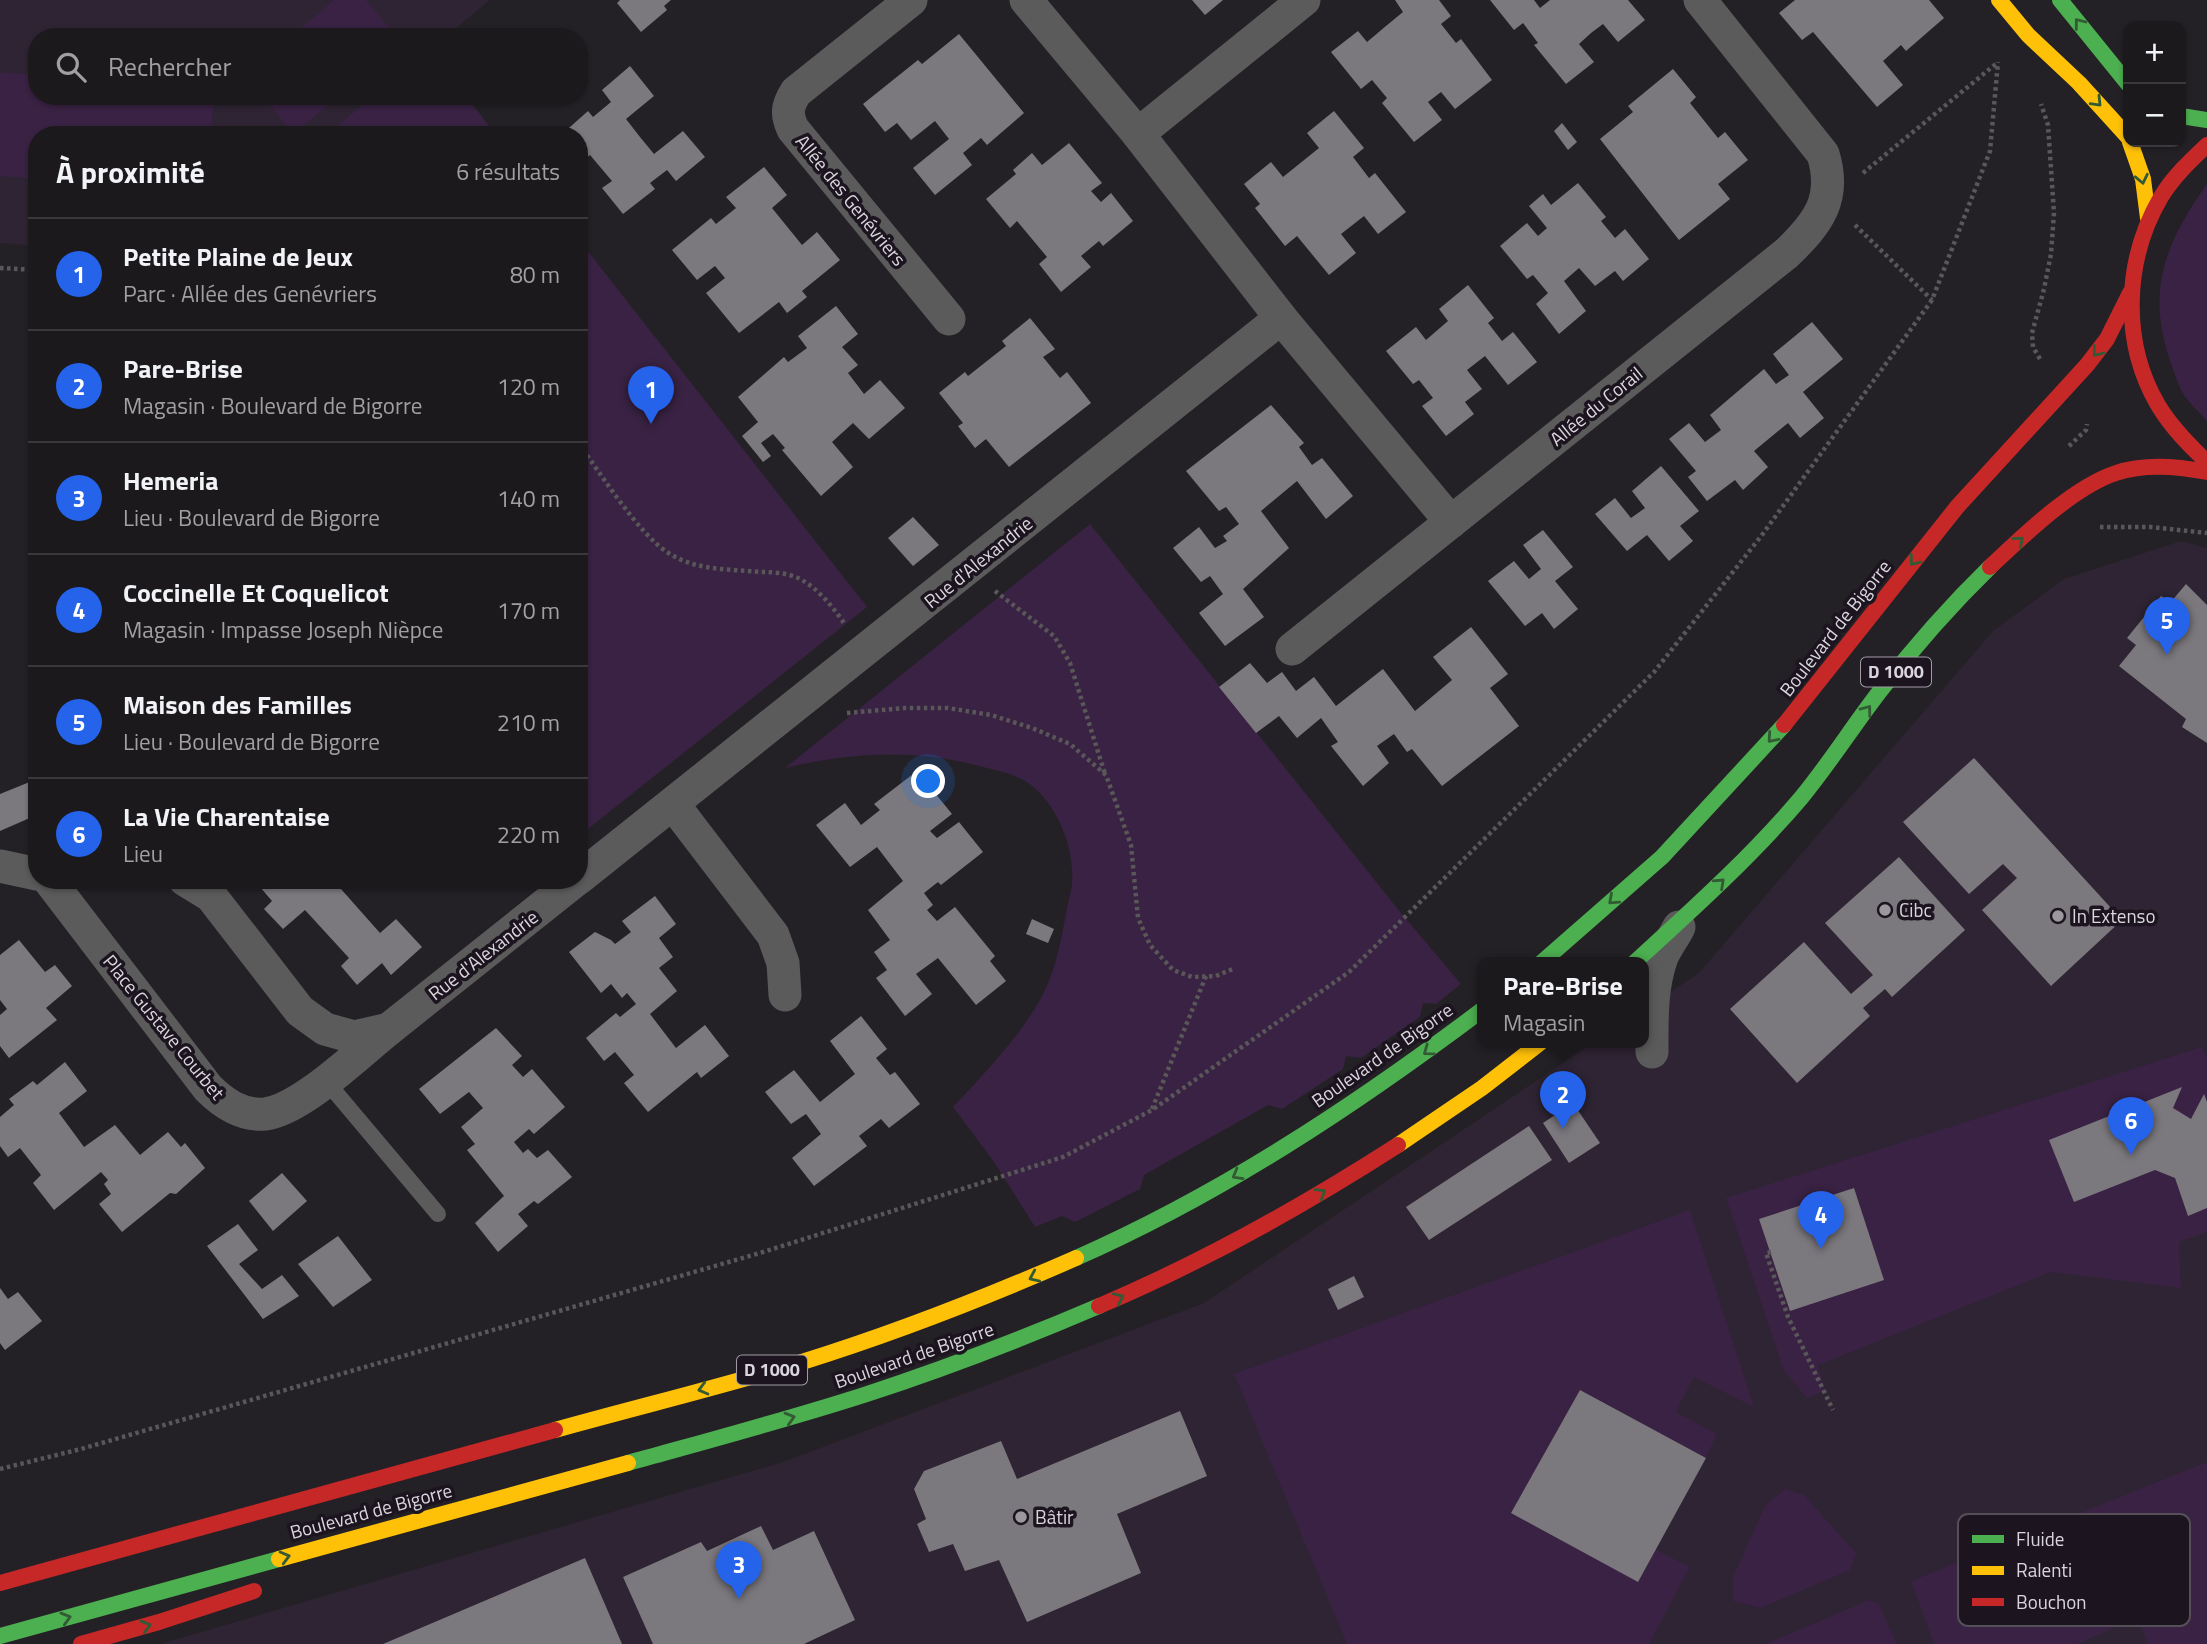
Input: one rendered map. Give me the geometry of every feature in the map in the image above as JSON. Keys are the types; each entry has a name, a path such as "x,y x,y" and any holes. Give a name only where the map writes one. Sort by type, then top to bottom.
{"main road":[{"path":"1999,0 2034,29 2123,133"},
{"path":"2060,0 2123,77"},
{"path":"2186,117 2207,120"},
{"path":"2207,145 2174,178 2148,218 2130,293 2138,356 2149,387 2167,418 2207,462"},
{"path":"2132,147 2143,179 2148,218"},
{"name":"Boulevard de Bigorre","path":"1549,957 1662,856 1724,793 1824,677 1957,507 2066,390 2107,339 2130,293"},
{"name":"D 1000","path":"1640,957 1734,869 1799,801 1886,684 1962,595 2025,535 2104,477 2129,470 2169,466 2207,472"},
{"name":"Boulevard de Bigorre","path":"0,1583 801,1362 882,1336 987,1297 1173,1212 1259,1163 1356,1101 1477,1014"},
{"name":"Boulevard de Bigorre","path":"0,1636 869,1395 954,1365 1108,1303 1201,1259 1296,1208 1377,1160 1454,1108 1533,1048"},
{"path":"396,1544 724,1435"},
{"path":"80,1644 159,1622 264,1587"}],"street":[{"name":"Allée des Genévriers","path":"911,0 796,92 788,103 787,117 793,129 949,319"},
{"path":"1026,0 1138,134 1281,318 1451,522"},
{"path":"1138,134 1304,0"},
{"path":"1700,0 1823,154 1829,172 1827,192"},
{"name":"Allée du Corail","path":"1292,649 1787,253 1812,229 1827,192"},
{"name":"Rue d'Alexandrie","path":"588,871 1281,318"},
{"path":"673,804 773,935 783,963 785,995"},
{"path":"0,866 28,872"},
{"name":"Place Gustave Courbet","path":"56,889 208,1088 222,1102 241,1111 266,1114 288,1105 326,1081 389,1029"},
{"path":"200,889 211,896 300,1011 325,1029 354,1037 389,1029"},
{"name":"Rue d'Alexandrie","path":"389,1029 565,889"},
{"path":"1652,1052 1654,986 1663,955 1689,912"}],"lane":[{"path":"326,1081 438,1214"}],"path":[{"path":"1932,300 1827,192 1866,172 2034,29"},
{"path":"0,1469 81,1449 760,1253 1063,1157 1152,1110 1349,972 1654,672 1762,535 1932,300 1990,150 1998,62"},
{"path":"2039,97 2048,125 2054,213 2051,254 2032,333 2034,347 2041,360 2082,407 2088,420 2086,430 2065,450 2061,460 2062,471 2096,527 2151,527 2207,533"},
{"path":"0,268 28,270"},
{"path":"588,456 648,535 667,552 689,564 776,573 797,578 816,590 832,607 865,652"},
{"path":"970,568 999,596 1054,636 1070,663 1131,845 1139,918 1150,945 1173,970 1192,977 1216,976 1235,968"},
{"path":"806,698 830,715 905,708 948,708 991,715 1070,744 1106,775"},
{"path":"1152,1110 1206,976"},
{"path":"1771,1252 1766,1253 1787,1317 1833,1410"}],"shaded area":[{"path":"0,0 490,0 456,28 28,28 28,105 362,105 337,126 28,126 28,245 0,243"},
{"path":"334,0 366,0 389,28 301,28"},
{"path":"0,72 28,74 28,105 213,105 212,126 28,126 28,178 0,176"},
{"path":"269,105 328,105 303,126 286,126"},
{"path":"362,105 473,105 489,126 337,126"},
{"path":"2207,184 2207,421 2184,396 2177,379 2164,340 2160,292 2170,249 2192,206"},
{"path":"588,251 867,607 588,829"},
{"path":"1090,524 1401,913 1461,984 1436,1004 1423,1003 1420,1017 1361,1058 1346,1056 1343,1069 1282,1109 1268,1105 1144,1175 1140,1189 1075,1222 1062,1216 1035,1227 994,1162 953,1107 1021,1029 1051,977 1072,888 1067,840 1054,812 1036,789 1020,778 997,770 931,757 858,756 785,768"},
{"path":"2181,541 2207,548 2207,1644 160,1644 783,1462 1204,1303 1586,1048 1649,1048 1649,1007 1699,973 1993,631 2064,579"},
{"path":"2202,1047 2207,1057 2207,1232 2179,1242 2181,1288 2051,1272 1818,1365 1825,1391 1807,1398 1784,1371 1726,1198"},
{"path":"1690,1210 1754,1407 1694,1377 1676,1412 1717,1434 1706,1458 1580,1390 1511,1513 1655,1549 1690,1567 1649,1644 1347,1644 1234,1374"},
{"path":"2207,1462 2207,1644 2148,1644 2140,1626 2190,1626 2190,1514 2078,1514"},
{"path":"1785,1489 1804,1495 1856,1553 1850,1570 1761,1608 1733,1601 1733,1577 1765,1506"},
{"path":"1958,1562 1958,1626 2119,1626 2077,1644 1934,1644 1911,1581"},
{"path":"1869,1600 1879,1604 1897,1644 1766,1644"}],"building":[{"path":"620,0 671,0 664,6 667,10 641,32 617,3"},
{"path":"1192,0 1223,0 1205,15"},
{"path":"1395,0 1439,0 1451,16 1441,24 1456,43 1461,39 1492,80 1455,109 1441,92 1428,102 1442,120 1414,142 1382,103 1387,98 1372,80 1361,89 1331,52 1358,31 1367,42 1403,12"},
{"path":"1490,0 1534,0 1540,8 1550,0 1628,0 1645,20 1618,42 1603,24 1591,33 1579,44 1594,62 1566,84 1534,45 1538,43 1523,23 1514,30"},
{"path":"1795,0 1929,0 1944,18 1906,51 1901,45 1883,61 1903,85 1877,107 1813,32 1802,40 1779,13"},
{"path":"959,34 1024,113 987,145 981,138 963,153 972,165 935,195 913,168 949,139 935,121 911,140 897,123 885,132 863,104 918,60 922,64"},
{"path":"630,66 654,96 626,119 654,154 683,131 705,157 676,181 667,170 650,183 655,189 623,214 602,188 612,181 590,155 588,157 588,126 571,126 588,111 593,117 611,102 602,90"},
{"path":"1673,69 1696,97 1690,103 1718,138 1725,132 1748,160 1718,184 1730,199 1679,240 1600,139 1633,112 1628,106"},
{"path":"1334,111 1364,148 1353,157 1369,178 1375,173 1406,212 1378,234 1364,216 1341,234 1356,253 1329,275 1297,236 1285,246 1255,208 1260,204 1244,184 1271,162 1283,177 1319,148 1307,133"},
{"path":"1562,123 1577,142 1568,150 1554,131"},
{"path":"1069,143 1102,183 1091,191 1101,202 1111,193 1133,221 1103,246 1099,241 1081,256 1091,267 1061,292 1039,264 1047,257 1017,221 1010,228 986,199 1016,174 1013,170 1032,153 1042,165"},
{"path":"764,167 787,195 772,208 802,245 817,232 840,260 802,291 807,297 787,313 779,302 739,333 706,293 725,278 715,266 697,280 672,250 711,218 716,224 736,208 726,197"},
{"path":"1578,183 1606,217 1601,221 1615,238 1625,229 1649,259 1623,281 1615,271 1595,286 1579,268 1564,281 1586,311 1559,334 1536,304 1548,293 1533,275 1527,279 1500,246 1527,223 1538,236 1547,228 1529,206 1543,194 1551,205"},
{"path":"1468,285 1494,318 1488,323 1502,341 1513,332 1537,362 1508,385 1485,356 1467,370 1482,389 1465,402 1474,414 1446,436 1422,406 1433,398 1419,380 1413,384 1386,351 1416,327 1426,340 1448,321 1439,309"},
{"path":"836,306 858,334 842,347 858,365 848,373 864,394 880,380 905,408 869,439 853,423 832,442 853,467 821,496 782,450 785,448 773,434 761,443 771,456 763,462 742,436 758,422 738,397 784,357 788,362 807,348 798,336"},
{"path":"1030,318 1055,349 1043,357 1060,378 1067,372 1091,403 1009,467 986,439 975,448 958,426 963,423 939,393 965,372 968,376 1006,346 1002,341"},
{"path":"1812,322 1843,359 1803,392 1824,418 1800,438 1788,423 1754,451 1768,467 1743,490 1735,480 1707,501 1688,477 1696,471 1669,439 1689,423 1705,442 1721,430 1710,415 1764,369 1776,384 1789,375 1773,354"},
{"path":"1271,405 1304,443 1299,447 1312,465 1322,458 1353,496 1326,519 1297,481 1261,511 1289,548 1243,589 1264,617 1225,646 1199,613 1223,594 1210,576 1201,582 1173,548 1199,527 1215,548 1227,541 1223,536 1239,524 1226,507 1219,511 1186,471"},
{"path":"1661,466 1699,511 1680,526 1693,541 1669,561 1647,535 1627,551 1595,514 1615,498 1631,518 1645,508 1632,491"},
{"path":"913,517 939,545 913,566 888,538"},
{"path":"1543,530 1573,567 1555,581 1578,609 1554,629 1542,613 1525,626 1488,581 1514,561 1529,579 1541,569 1523,545"},
{"path":"2186,584 2207,605 2207,743 2182,727 2186,719 2119,666 2136,645 2127,638 2161,596 2170,603"},
{"path":"1471,627 1508,674 1490,688 1519,726 1442,786 1412,749 1407,752 1394,734 1377,746 1389,763 1363,786 1331,746 1338,742 1321,718 1297,738 1279,716 1256,733 1219,687 1250,663 1267,683 1282,672 1296,691 1314,677 1336,706 1383,669 1415,711 1452,680 1433,657"},
{"path":"1974,758 2122,920 2051,986 1982,910 2017,878 2003,864 1969,894 1903,822"},
{"path":"917,771 952,814 930,831 937,838 959,822 983,852 941,885 938,882 924,893 933,905 927,910 937,921 955,907 995,956 990,961 1006,981 976,1005 938,958 916,974 932,994 905,1016 876,978 887,970 874,952 890,940 868,910 903,881 877,847 850,867 816,825 845,803 861,825 880,810 874,804"},
{"path":"28,783 28,819 0,831 0,794"},
{"path":"1899,857 1965,930 1892,997 1885,989 1863,1008 1870,1016 1797,1083 1730,1009 1804,942 1851,994 1873,975 1825,923"},
{"path":"262,889 341,889 380,933 396,919 422,947 391,975 382,963 357,985 341,966 349,958 305,910 283,929 264,909 272,901"},
{"path":"655,896 676,924 659,938 673,957 659,968 677,991 650,1014 676,1048 705,1025 729,1056 701,1078 697,1072 648,1112 624,1083 634,1075 615,1052 604,1061 586,1038 616,1013 620,1017 636,1004 627,993 622,998 611,984 601,993 569,952 595,932 615,944 631,932 622,921"},
{"path":"1032,919 1054,929 1048,943 1026,934"},
{"path":"19,940 45,972 55,965 72,986 46,1008 57,1020 9,1058 0,1046 0,1015 7,1009 0,1000 0,955"},
{"path":"861,1016 887,1049 876,1058 890,1075 895,1072 920,1104 889,1128 881,1119 859,1136 867,1146 814,1186 792,1158 821,1134 806,1114 791,1124 765,1092 794,1070 820,1102 855,1074 830,1041"},
{"path":"496,1028 522,1056 512,1065 523,1077 532,1069 565,1107 534,1134 529,1129 514,1142 523,1153 528,1149 537,1158 548,1150 572,1177 538,1204 534,1201 518,1214 528,1226 498,1252 475,1223 504,1196 467,1150 475,1144 461,1127 483,1108 469,1092 440,1114 419,1089"},
{"path":"65,1062 87,1091 59,1113 84,1147 115,1125 140,1155 168,1132 181,1147 185,1143 205,1168 176,1194 170,1193 122,1232 99,1204 111,1194 104,1184 108,1180 101,1172 54,1210 33,1183 41,1175 20,1148 8,1157 0,1146 0,1117 14,1105 9,1099 33,1081 37,1085"},
{"path":"2182,1087 2173,1108 2191,1119 2204,1094 2207,1102 2207,1208 2188,1216 2175,1178 2155,1170 2074,1202 2049,1140"},
{"path":"1573,1103 1600,1143 1569,1163 1543,1123"},
{"path":"1529,1126 1552,1160 1429,1240 1406,1207"},
{"path":"282,1173 307,1201 273,1231 249,1201"},
{"path":"1854,1188 1884,1280 1790,1311 1759,1219"},
{"path":"238,1224 258,1250 239,1264 262,1289 282,1275 299,1296 263,1319 207,1246"},
{"path":"338,1236 372,1280 333,1307 298,1264"},
{"path":"1354,1276 1364,1297 1338,1310 1328,1289"},
{"path":"0,1288 8,1299 18,1292 42,1321 5,1350 0,1343"},
{"path":"1580,1390 1706,1458 1638,1582 1511,1513"},
{"name":"Bâtir","path":"1180,1411 1207,1476 1117,1514 1141,1573 1027,1622 999,1560 965,1571 953,1544 929,1552 917,1524 926,1519 914,1489 924,1471 1001,1441 1017,1479"},
{"path":"761,1526 773,1550 814,1531 855,1620 804,1644 653,1644 623,1577 701,1542 707,1551"},
{"path":"585,1558 622,1644 383,1644"}],"traffic: fast":[{"path":"2060,0 2123,78"},
{"path":"2186,117 2207,120"},
{"path":"1640,957 1720,883 1782,820 1906,659 1990,567"},
{"path":"1548,957 1662,857 1784,725"},
{"path":"1076,1258 1183,1205 1286,1146 1336,1114 1477,1014"},
{"path":"628,1463 894,1385 983,1353 1099,1306"},
{"path":"0,1636 279,1559"}],"traffic: slow":[{"path":"1999,0 2028,35 2079,83 2123,131"},
{"path":"2132,147 2143,179 2148,218"},
{"path":"1398,1145 1482,1088 1534,1048"},
{"path":"555,1430 837,1351 940,1314 1076,1258"},
{"path":"279,1559 628,1463"}],"traffic: jam":[{"path":"2207,145 2171,183 2149,221 2134,274 2132,301 2133,328 2146,381 2169,421 2207,462"},
{"path":"1784,725 1957,507 2087,365 2107,339 2130,293"},
{"path":"1990,567 2049,514 2100,480 2127,470 2150,467 2207,472"},
{"path":"1099,1306 1252,1232 1398,1145"},
{"path":"0,1583 555,1430"},
{"path":"81,1644 254,1591"}],"place":[{"name":"Petite Plaine de Jeux","path":"651,424"},
{"name":"Maison des Familles","path":"2167,655"},
{"name":"Cibc","path":"1885,910"},
{"name":"In Extenso","path":"2058,916"},
{"name":"Pare-Brise","path":"1563,1129"},
{"name":"La Vie Charentaise","path":"2131,1155"},
{"name":"Coccinelle Et Coquelicot","path":"1821,1249"},
{"name":"Bâtir","path":"1021,1517"},
{"name":"Hemeria","path":"739,1599"}]}
